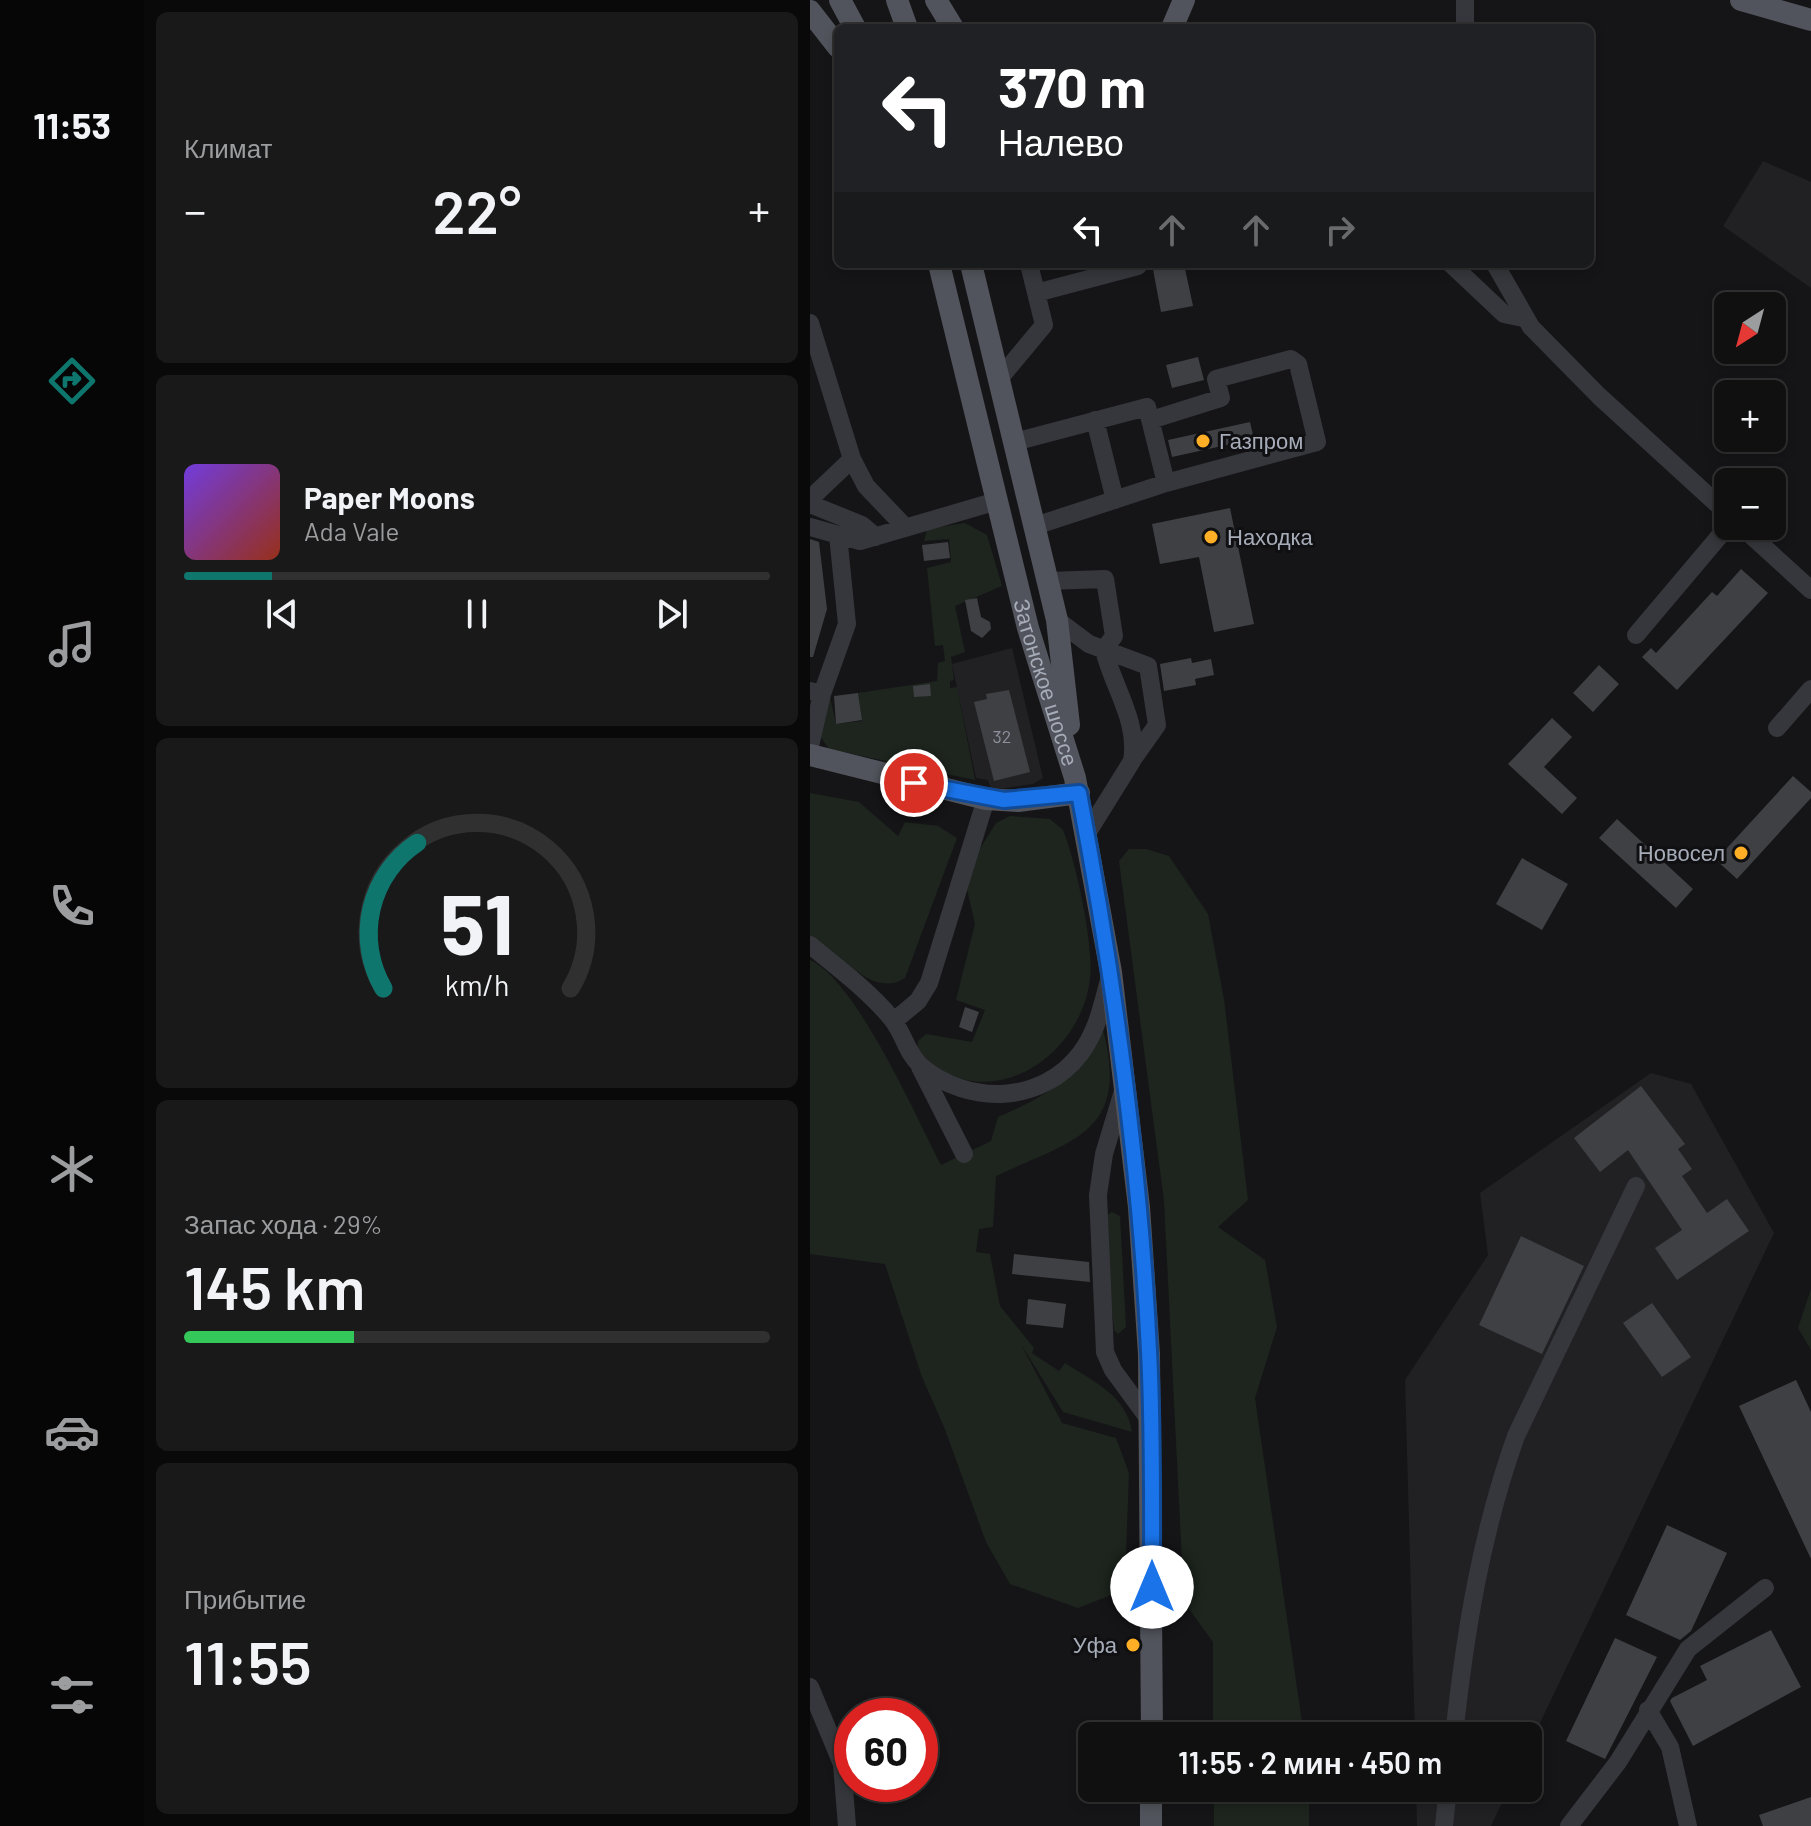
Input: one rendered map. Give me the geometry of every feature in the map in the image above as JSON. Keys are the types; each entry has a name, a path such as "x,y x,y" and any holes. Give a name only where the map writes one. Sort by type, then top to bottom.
{"main road":[{"path":"840,0 853,24"},
{"path":"859,0 868,24"},
{"path":"897,0 906,24"},
{"path":"936,0 951,24"},
{"path":"1174,24 1184,0"},
{"path":"1741,0 1811,20"},
{"path":"810,11 834,42"},
{"name":"Затонское шоссе","path":"940,268 1028,628 1077,786"},
{"name":"Затонское шоссе","path":"972,268 1057,620 1077,786"},
{"path":"810,755 986,799 1018,801 1077,786 1111,972 1126,1080 1145,1280 1151,1422 1152,1722"},
{"path":"1151,1802 1151,1826"}],"street":[{"path":"1465,0 1465,24"},
{"path":"999,379 1044,325 1030,268"},
{"path":"1036,293 1130,268"},
{"path":"1455,268 1504,314 1523,318"},
{"path":"1497,268 1523,318 1599,396 1714,501"},
{"path":"810,323 852,459 866,486 906,528"},
{"path":"1035,526 1166,483 1317,442 1298,364 1291,359 1216,379 1221,398 1151,420"},
{"path":"810,380 831,390"},
{"path":"1014,442 1147,407 1166,483"},
{"path":"1095,420 1115,500"},
{"path":"852,459 810,502 862,525 876,537"},
{"path":"810,527 860,541 997,501"},
{"path":"810,746 816,692 847,624 838,535"},
{"path":"1636,635 1716,540"},
{"path":"1756,540 1811,590"},
{"path":"1048,581 1105,579 1114,636 1104,650 1110,678 1124,699 1134,747 1132,761"},
{"path":"1057,620 1089,644 1148,666 1157,725 1086,835"},
{"path":"1777,728 1811,689"},
{"path":"894,1021 918,1001 929,983 986,799"},
{"path":"810,945 856,983 894,1021 964,1154"},
{"path":"919,1064 963,1090 1010,1094 1034,1088 1068,1068 1081,1053 1095,1029 1111,972"},
{"path":"1126,1080 1104,1154 1098,1195 1105,1352 1113,1370 1151,1422"},
{"path":"1456,1722 1470,1600 1506,1465 1516,1436 1636,1186"},
{"path":"1569,1826 1618,1762 1688,1649 1765,1588"},
{"path":"810,1687 842,1764 847,1826"},
{"path":"1648,1710 1670,1747 1688,1826"},
{"path":"1444,1826 1447,1802"}],"shaded area":[{"path":"1763,161 1811,182 1811,288 1723,226"},
{"path":"965,523 987,535 1002,586 955,606 965,652 951,657 954,680 950,681 950,688 957,687 975,780 829,749 820,736 830,697 836,724 862,721 858,693 937,681 938,663 945,661 943,645 935,646 927,568 951,562 949,539 924,541 927,529"},
{"path":"1012,648 1043,778 1033,784 991,790 988,780 976,778 952,664"},
{"path":"810,793 859,802 898,836 905,822 938,826 957,838 905,978 880,983 868,978 810,937"},
{"path":"1010,816 1050,819 1063,830 1083,904 1090,979 1082,1009 1068,1035 1047,1057 1023,1072 997,1081 969,1081 942,1070 917,1049 918,1041 926,1034 972,1042 985,1010 956,1000 975,924 967,889 975,857 996,823"},
{"path":"1129,849 1146,849 1169,856 1208,914 1224,999 1248,1200 1218,1227 1265,1260 1277,1327 1255,1398 1302,1722 1213,1722 1213,1642 1184,1602 1164,1201 1119,861"},
{"path":"810,960 828,973 865,1021 901,1084 941,1165 991,1141 998,1117 1059,1084 1082,1061 1103,1030 1109,1064 1108,1091 1101,1112 1088,1128 1071,1141 996,1176 993,1227 979,1229 976,1252 990,1254 1000,1306 1034,1348 1032,1353 1059,1371 1065,1363 1098,1384 1116,1399 1129,1419 1132,1432 1063,1412 1021,1344 1062,1423 1116,1438 1129,1473 1125,1581 1111,1595 1078,1608 1010,1584 986,1542 944,1427 922,1377 885,1264 810,1254"},
{"path":"1651,1073 1691,1084 1774,1233 1540,1722 1415,1722 1405,1380 1488,1255 1480,1193"},
{"path":"1112,1212 1120,1216 1126,1327 1118,1334 1114,1330 1104,1217"},
{"path":"1811,1289 1811,1350 1798,1328"},
{"path":"1214,1802 1309,1802 1309,1826 1214,1826"},
{"path":"1416,1802 1502,1802 1491,1826 1417,1826"}],"building":[{"path":"1153,268 1185,268 1193,306 1161,312"},
{"path":"1198,357 1204,380 1172,388 1166,365"},
{"path":"1250,422 1254,439 1172,457 1168,440"},
{"path":"1230,508 1254,624 1214,632 1199,557 1160,564 1152,524"},
{"path":"810,539 819,542 827,609 813,657 810,657"},
{"path":"948,542 950,558 924,561 922,545"},
{"path":"1741,569 1768,593 1677,690 1642,657 1651,648 1656,653 1712,592 1717,596"},
{"path":"977,598 981,617 990,622 991,629 982,638 971,631 965,600"},
{"path":"1191,658 1192,663 1211,659 1214,675 1195,679 1196,685 1164,691 1160,664"},
{"path":"1599,665 1619,684 1593,712 1573,693"},
{"path":"930,684 931,696 914,697 913,686"},
{"path":"1009,690 1030,772 994,781 974,702 987,699 986,694"},
{"path":"858,693 862,720 836,724 834,696"},
{"path":"1552,718 1572,737 1544,767 1577,798 1562,814 1508,764"},
{"path":"1793,776 1811,792 1811,798 1737,879 1716,860"},
{"path":"1617,819 1693,889 1676,908 1599,838"},
{"path":"1522,858 1568,884 1542,930 1496,904"},
{"path":"965,1007 979,1012 972,1032 959,1027"},
{"path":"1641,1086 1685,1144 1678,1149 1692,1169 1682,1176 1707,1213 1727,1199 1749,1231 1677,1280 1655,1248 1682,1230 1628,1150 1600,1172 1574,1138"},
{"path":"1521,1236 1584,1266 1542,1354 1479,1325"},
{"path":"1014,1254 1089,1262 1090,1282 1012,1274"},
{"path":"1028,1299 1066,1304 1063,1328 1026,1324"},
{"path":"1652,1303 1691,1357 1662,1377 1623,1323"},
{"path":"1796,1380 1811,1412 1811,1559 1739,1406"},
{"path":"1667,1525 1727,1553 1691,1631 1680,1640 1626,1615"},
{"path":"1771,1630 1801,1687 1693,1746 1670,1701 1672,1698 1707,1680 1700,1666"},
{"path":"1615,1638 1657,1657 1605,1759 1566,1741"},
{"path":"1811,1797 1811,1826 1763,1826 1759,1815"}],"place":[{"name":"Газпром","path":"1203,441"},
{"name":"Находка","path":"1211,537"},
{"name":"Новосел","path":"1741,853"},
{"name":"Уфа","path":"1133,1645"}],"route":[{"path":"914,783 986,799 1018,801 1079,793 1111,972 1139,1207 1149,1354 1152,1587"}]}
